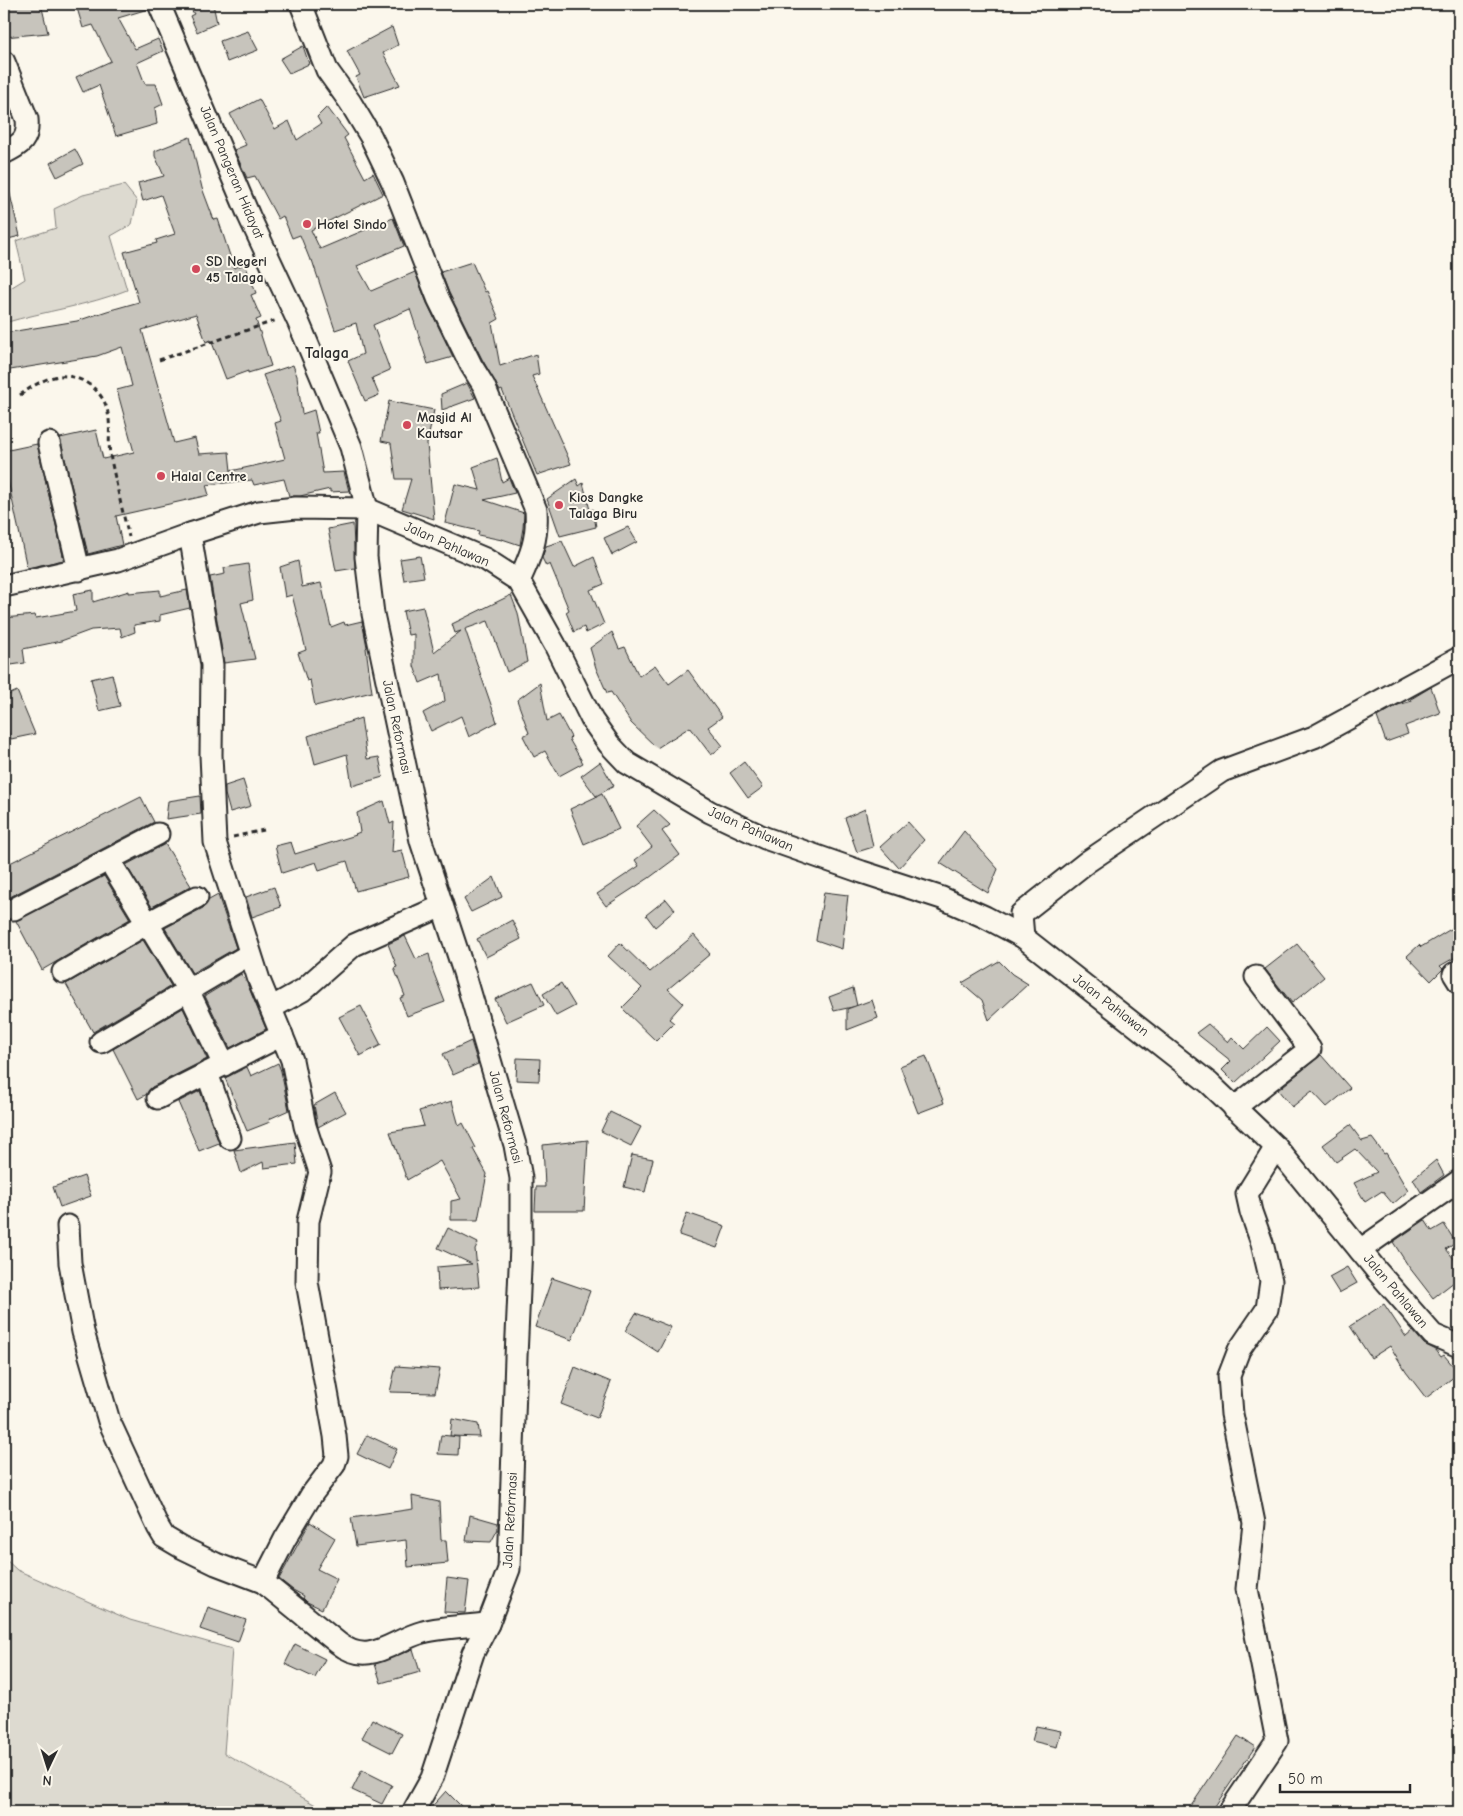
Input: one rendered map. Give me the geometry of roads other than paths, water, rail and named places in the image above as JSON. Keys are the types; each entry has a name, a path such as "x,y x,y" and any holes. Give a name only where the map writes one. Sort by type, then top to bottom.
{"street":[{"name":"Jalan Pangeran Hidayat","path":"159,4 249,216 295,314 351,447 367,509"},
{"path":"301,4 327,70 350,102 371,137 389,175 438,298 471,365 484,386 536,510 537,528 535,540 519,581"},
{"path":"4,62 27,119 28,128 24,140 4,153"},
{"path":"49,443 79,570"},
{"name":"Jalan Pahlawan","path":"4,586 118,560 259,512 296,508 367,509 485,559 519,581 555,645 592,720 608,744 627,763 710,812 765,838 942,898 985,917 1023,937 1209,1083 1276,1147 1360,1250 1433,1335 1459,1346"},
{"name":"Jalan Reformasi","path":"367,509 366,557 373,614 421,841 513,1136 521,1178 521,1246 509,1569 488,1624 473,1653 432,1778 414,1812"},
{"path":"190,534 212,665 211,755 214,842 250,954 292,1060 306,1126 320,1172 308,1221 307,1282 335,1436 336,1456 334,1465 312,1494 263,1582"},
{"path":"1023,937 1021,914 1087,862 1222,771 1314,736 1459,658"},
{"path":"14,909 158,834"},
{"path":"109,860 188,990 215,1069 230,1138"},
{"path":"63,972 148,923 197,898"},
{"path":"271,1008 303,990 354,945 442,906"},
{"path":"101,1042 250,954"},
{"path":"1459,971 1454,974 1459,982"},
{"path":"1234,1108 1310,1049 1256,977"},
{"path":"158,1098 282,1035"},
{"path":"1229,1812 1277,1741 1247,1589 1254,1523 1232,1414 1229,1376 1239,1350 1267,1309 1271,1281 1247,1194 1276,1147"},
{"path":"1360,1250 1459,1181"},
{"path":"68,1226 70,1263 83,1332 109,1421 164,1537 181,1548 216,1564 263,1582 346,1650 355,1653 368,1654 378,1651 423,1632 488,1624"}],"place":[{"name":"Hotel Sindo","path":"307,224"},
{"name":"SD Negeri 45 Talaga","path":"196,269"},
{"name":"Masjid Al Kautsar","path":"407,425"},
{"name":"Halal Centre","path":"161,476"},
{"name":"Kios Dangke Talaga Biru","path":"559,505"}],"district":[{"name":"Talaga","path":"327,353"}]}
